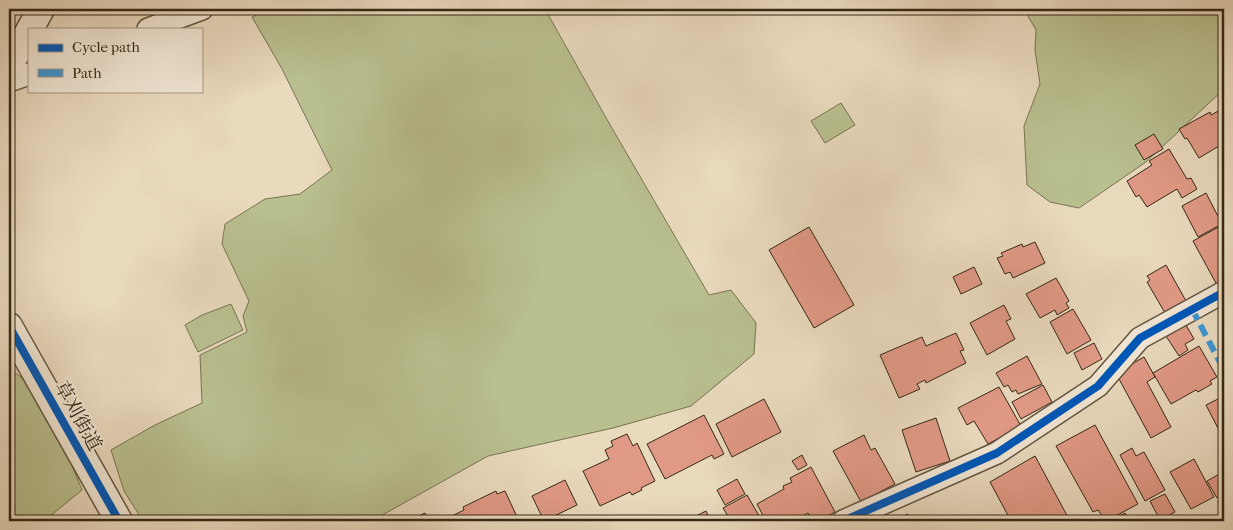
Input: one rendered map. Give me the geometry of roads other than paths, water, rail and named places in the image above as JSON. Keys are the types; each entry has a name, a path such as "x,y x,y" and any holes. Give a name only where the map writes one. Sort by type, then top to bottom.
{"street":[{"path":"29,28 41,9"},
{"path":"151,28 202,9"},
{"path":"19,45 28,30"},
{"path":"9,81 28,74"},
{"path":"843,521 997,453 1098,386 1140,338 1224,292"},
{"name":"草刈街道","path":"9,326 119,521"}]}
